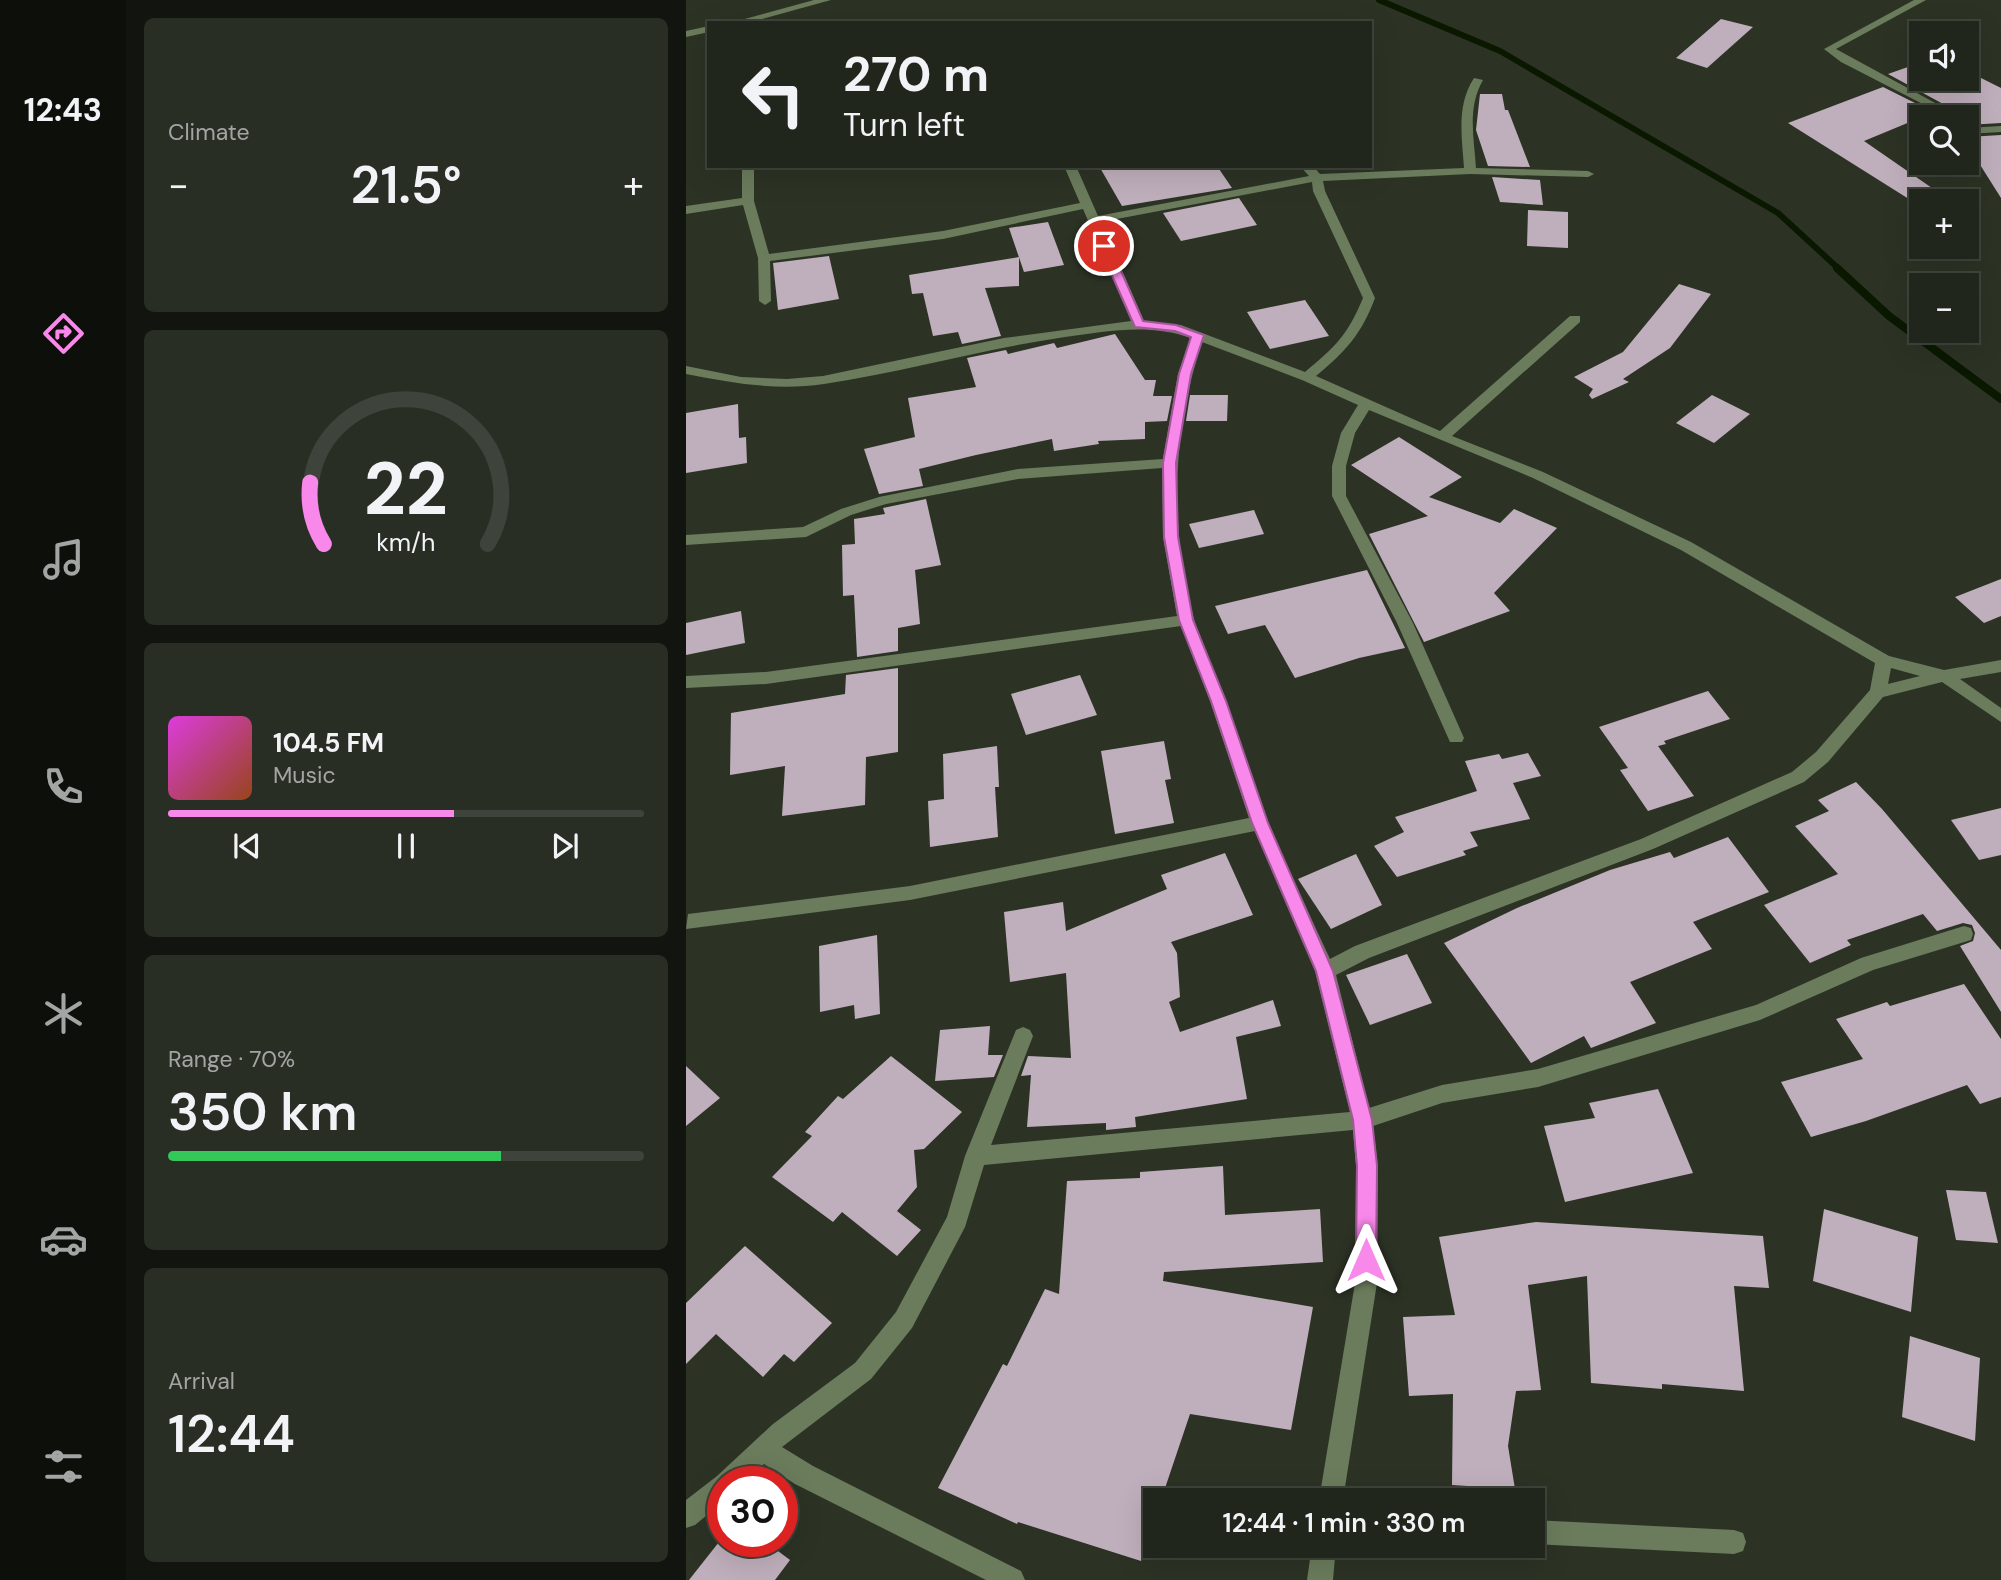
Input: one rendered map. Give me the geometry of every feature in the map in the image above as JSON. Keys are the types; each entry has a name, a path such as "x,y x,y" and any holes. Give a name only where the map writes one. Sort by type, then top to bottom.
{"street":[{"path":"743,21 826,0"},
{"path":"1922,0 1829,49 1933,105"},
{"path":"686,34 707,29"},
{"path":"1470,171 1469,92 1478,80"},
{"path":"1980,130 2001,129"},
{"path":"748,168 748,201 764,258 765,301"},
{"path":"1071,168 1139,324"},
{"path":"1307,377 1343,347 1359,323 1368,298 1360,274 1319,191 1317,178 1308,168"},
{"path":"1093,220 1317,178 1470,171 1588,174"},
{"path":"686,210 748,201"},
{"path":"764,258 943,235 1086,205"},
{"path":"1442,437 1575,319"},
{"path":"686,370 741,381 787,383 823,380 1004,342 1139,324 1176,328 1307,377 1442,437 1538,475 1686,546 1885,661 1944,676 2001,716"},
{"path":"1198,335 1185,374 1169,463 1171,537 1186,620 1219,701 1260,823 1325,971 1362,1120 1367,1166 1366,1283 1333,1488"},
{"path":"1366,403 1348,433 1339,466 1339,496 1405,623 1456,738"},
{"path":"686,540 806,532 846,512 884,500 1018,474 1169,463"},
{"path":"686,682 766,678 1186,620"},
{"path":"1325,971 1362,952 1647,844 1798,777 1822,757 1878,692 1885,661"},
{"path":"1878,692 2001,666"},
{"path":"688,922 910,893 1260,823"},
{"path":"976,1156 1362,1120 1442,1094 1538,1078 1759,1012 1868,964 1964,934"},
{"path":"744,1466 863,1371 904,1320 957,1220 976,1156 1024,1036"},
{"path":"763,1449 804,1475 1012,1580"},
{"path":"686,1516 707,1499"},
{"path":"1545,1533 1734,1542"},
{"path":"1320,1580 1323,1558"}],"building":[{"path":"1721,19 1753,27 1707,68 1676,58"},
{"path":"1909,67 1909,85 1888,74"},
{"path":"1979,77 2001,88 2001,123 1979,124 1979,105 1945,105 1919,91 1979,91"},
{"path":"1883,87 1919,105 1909,105 1909,122 1864,141 1909,172 1909,175 1932,188 1909,189 1909,199 1788,123"},
{"path":"1480,94 1502,94 1505,110 1508,110 1530,167 1488,166 1476,130"},
{"path":"2001,135 2001,198 1979,163 1979,136"},
{"path":"1100,168 1218,168 1232,188 1122,206"},
{"path":"1492,177 1540,180 1543,205 1500,202"},
{"path":"1239,198 1257,225 1181,241 1163,213"},
{"path":"1528,210 1568,212 1568,248 1527,246"},
{"path":"1048,222 1064,265 1024,272 1009,228"},
{"path":"829,256 839,299 778,310 773,263"},
{"path":"1019,257 1019,286 985,288 1001,336 962,344 958,332 933,336 923,293 912,294 909,275"},
{"path":"1679,284 1711,294 1670,348 1623,379 1629,382 1592,399 1589,395 1593,389 1574,377 1623,352"},
{"path":"1305,300 1329,336 1270,349 1247,312"},
{"path":"1115,334 1145,380 1156,380 1153,396 1172,396 1167,421 1145,422 1145,439 1098,441 1099,444 1054,451 1052,439 919,469 923,486 879,494 864,449 915,437 908,398 976,387 967,358 1006,350 1008,354 1054,343 1057,348"},
{"path":"1190,395 1228,395 1227,421 1186,421"},
{"path":"1712,395 1750,414 1714,443 1676,423"},
{"path":"738,404 739,438 746,437 747,463 686,473 686,413"},
{"path":"1399,437 1462,477 1429,497 1500,523 1514,509 1557,528 1494,593 1510,611 1424,642 1369,534 1428,516 1351,465"},
{"path":"926,499 941,565 915,570 920,624 898,628 898,651 857,657 854,595 843,596 842,545 855,544 854,519 885,514 883,508"},
{"path":"1254,510 1264,534 1199,548 1189,524"},
{"path":"1367,570 1405,648 1359,658 1295,678 1265,625 1228,634 1215,606"},
{"path":"2001,579 2001,616 1984,623 1955,597"},
{"path":"741,611 745,643 686,655 686,623"},
{"path":"898,668 898,752 866,757 865,805 782,816 785,766 730,775 731,713 845,694 846,675"},
{"path":"1080,675 1097,715 1026,735 1011,694"},
{"path":"1708,691 1730,719 1664,741 1666,744 1658,746 1694,796 1648,811 1620,770 1628,768 1599,727"},
{"path":"1164,741 1171,779 1165,780 1174,823 1115,834 1101,751"},
{"path":"997,746 999,787 995,787 998,837 930,847 928,801 944,799 943,754"},
{"path":"1528,753 1541,776 1513,783 1530,819 1470,832 1478,846 1463,851 1466,855 1397,877 1374,846 1404,832 1395,817 1477,791 1465,761 1499,754 1502,759"},
{"path":"1856,782 2001,950 2001,1012 1960,946 1973,941 1975,933 1972,925 1963,923 1937,931 1923,914 1847,940 1851,945 1810,963 1764,905 1838,874 1795,826 1829,811 1818,800"},
{"path":"2001,808 2001,855 1979,860 1951,820"},
{"path":"1728,837 1769,892 1693,922 1712,949 1630,982 1656,1023 1591,1048 1584,1036 1531,1063 1444,943 1517,908 1610,870 1670,852 1674,858"},
{"path":"1225,853 1253,915 1171,942 1177,953 1180,997 1169,1002 1180,1032 1273,1000 1281,1026 1236,1037 1247,1099 1135,1117 1136,1127 1106,1130 1106,1123 1027,1127 1031,1075 1021,1076 1028,1056 1071,1058 1066,973 1010,982 1004,912 1063,902 1066,931 1167,889 1161,875"},
{"path":"1356,854 1382,905 1331,929 1298,879"},
{"path":"877,935 880,1014 855,1019 854,1005 820,1012 819,946"},
{"path":"1407,954 1432,1003 1370,1025 1346,975"},
{"path":"1964,984 2001,1039 2001,1097 1980,1104 1967,1085 1866,1121 1811,1137 1781,1082 1863,1059 1836,1019 1887,1002 1890,1006"},
{"path":"990,1026 988,1055 1003,1055 994,1077 935,1081 940,1030"},
{"path":"891,1056 962,1112 924,1149 914,1150 917,1187 897,1211 921,1230 897,1256 842,1212 833,1222 772,1177 812,1136 805,1132 838,1096 843,1099"},
{"path":"686,1066 720,1098 686,1126"},
{"path":"1658,1089 1693,1173 1565,1202 1544,1126 1595,1118 1589,1103"},
{"path":"1223,1166 1225,1215 1320,1209 1323,1262 1164,1272 1163,1281 1313,1307 1291,1430 1190,1414 1165,1488 1143,1488 1141,1561 1018,1522 1017,1524 938,1488 1003,1364 1007,1366 1045,1289 1059,1294 1067,1181 1140,1178 1140,1172"},
{"path":"1946,1190 1986,1192 1998,1243 1956,1240"},
{"path":"1824,1209 1918,1237 1911,1312 1813,1281"},
{"path":"1536,1222 1763,1236 1769,1288 1734,1286 1744,1391 1662,1384 1662,1389 1591,1383 1587,1276 1528,1285 1541,1390 1516,1391 1508,1446 1515,1488 1452,1485 1453,1394 1409,1396 1403,1317 1455,1315 1439,1237"},
{"path":"745,1246 832,1323 794,1362 784,1354 763,1377 716,1334 686,1364 686,1303"},
{"path":"1910,1336 1980,1358 1975,1441 1902,1417"},
{"path":"707,1557 786,1557 790,1560 775,1580 689,1580"}],"waterway":[{"path":"1379,0 1500,51 1778,213 1839,269"},
{"path":"1837,268 1889,316 2001,399"}],"route":[{"path":"1104,246 1139,324 1155,324 1198,335 1185,374 1169,463 1171,537 1186,620 1219,701 1260,823 1325,971 1362,1120 1367,1166 1366,1260"}]}
